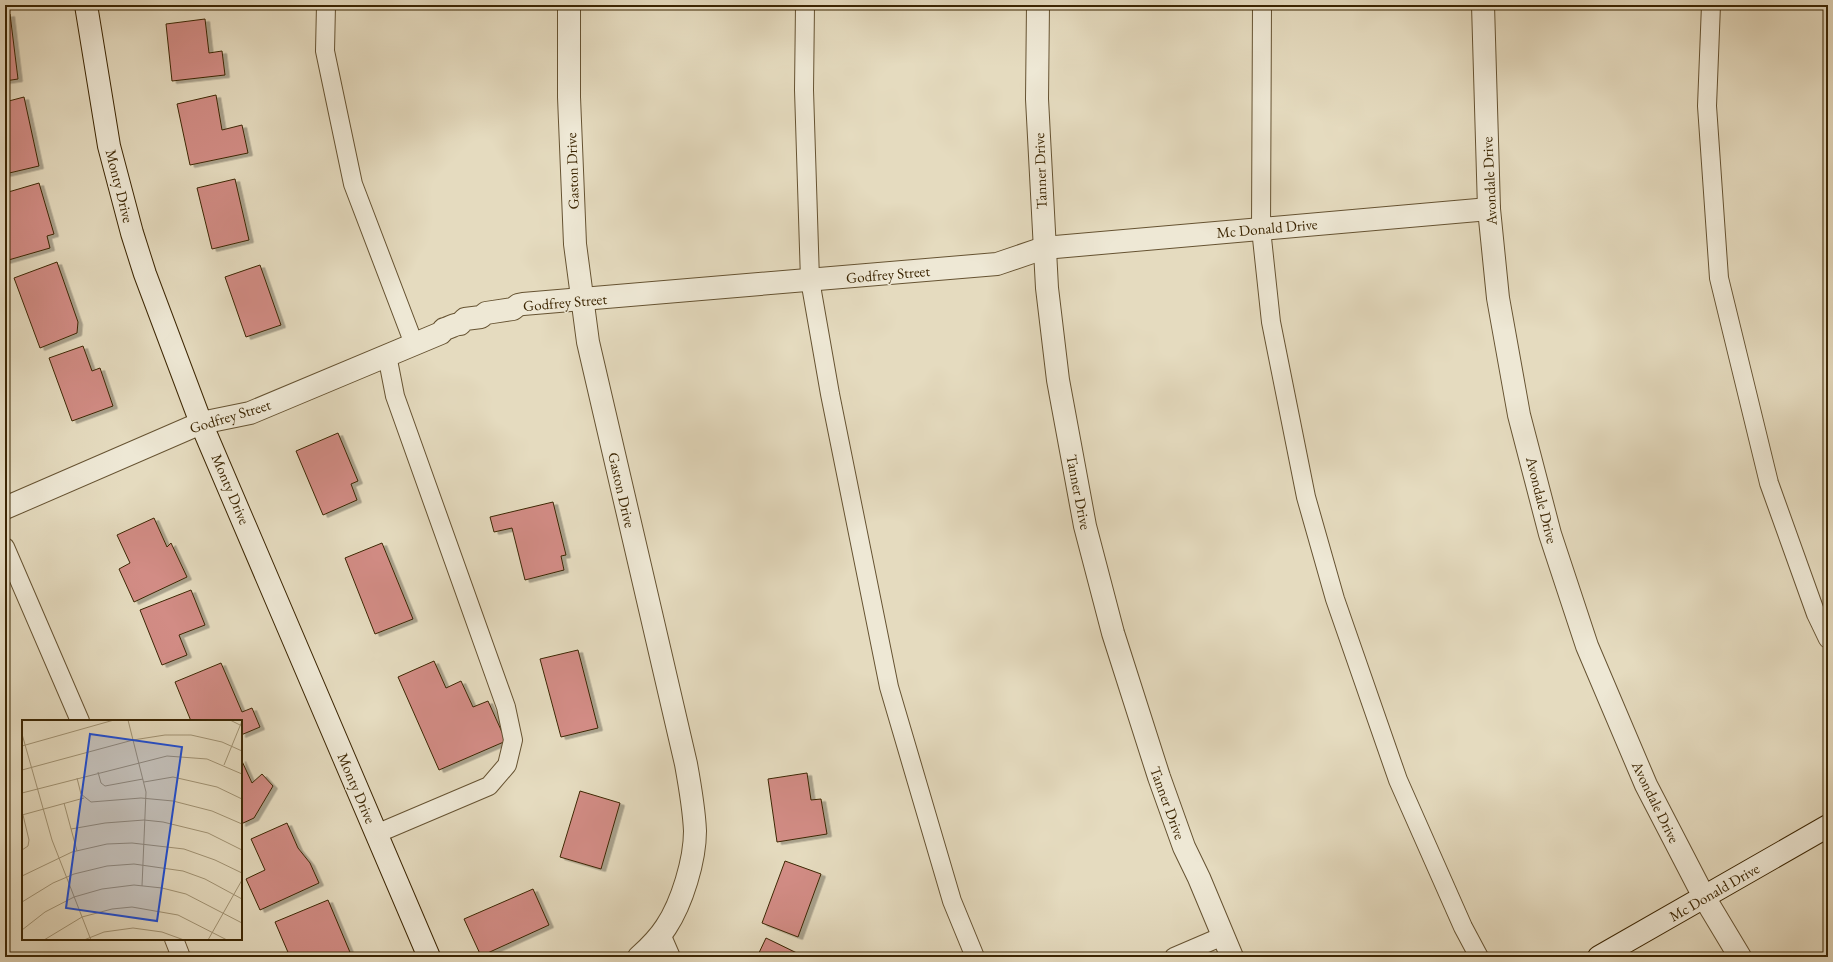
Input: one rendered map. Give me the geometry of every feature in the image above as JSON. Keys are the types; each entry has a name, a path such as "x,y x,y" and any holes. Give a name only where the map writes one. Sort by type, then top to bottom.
{"street":[{"name":"Monty Drive","path":"86,5 104,123 132,233 166,331 202,423 429,957"},
{"name":"Gaston Drive","path":"569,5 569,98 575,244 588,342 684,756 692,799 695,831 693,854 687,878 674,913 661,934 639,957"},
{"name":"Tanner Drive","path":"1038,5 1037,99 1047,288 1058,380 1085,526 1113,633 1159,777 1184,847 1199,878 1232,957"},
{"name":"Avondale Drive","path":"1482,5 1489,209 1498,298 1520,415 1558,560 1587,646 1640,772 1659,813 1704,897 1740,957"},
{"name":"Mc Donald Drive","path":"1044,248 1489,209"},
{"name":"Godfrey Street","path":"5,508 202,423 250,413 441,333 444,329 450,328 455,324 460,324 464,319 481,317 486,313 514,309 518,305 538,302 582,300 997,264 1044,248"},
{"name":"Mc Donald Drive","path":"1600,957 1828,826"}],"lane":[{"path":"326,5 324,51 353,184 414,344"},
{"path":"805,5 804,90 810,280 830,394 889,687 952,901 976,957"},
{"path":"1262,5 1261,229 1271,322 1306,497 1335,599 1398,780 1479,957"},
{"path":"1711,5 1707,106 1719,278 1769,483 1816,614 1828,639"},
{"path":"376,834 488,786 507,765 513,740 506,707 395,396 387,355"},
{"path":"5,547 80,720"},
{"path":"661,934 671,957"},
{"path":"1174,957 1223,936"},
{"path":"174,940 181,957"}],"building":[{"path":"10,14 18,79 5,81 5,15"},
{"path":"205,19 209,53 222,51 225,75 172,81 166,24"},
{"path":"216,95 222,130 242,125 248,153 190,165 177,104"},
{"path":"24,97 39,166 5,174 5,102"},
{"path":"235,179 249,240 212,249 197,188"},
{"path":"39,183 54,234 47,236 50,248 5,261 5,193"},
{"path":"57,262 78,322 77,333 40,348 14,278"},
{"path":"260,265 281,325 246,337 225,277"},
{"path":"83,346 92,371 100,368 113,406 72,421 49,358"},
{"path":"338,433 358,481 351,484 357,500 323,515 296,451"},
{"path":"553,502 566,555 561,556 564,570 525,580 512,528 494,532 490,517"},
{"path":"154,518 167,547 171,543 187,577 134,602 119,569 130,563 117,535"},
{"path":"382,543 413,619 375,634 345,558"},
{"path":"191,590 205,625 179,635 187,655 162,665 140,610"},
{"path":"578,650 598,728 561,737 540,659"},
{"path":"434,661 446,688 461,681 473,707 488,701 506,741 439,770 398,677"},
{"path":"221,663 242,712 252,708 260,727 242,735 242,720 191,720 175,682"},
{"path":"242,761 252,783 262,774 273,786 254,818 242,824"},
{"path":"807,773 811,800 821,799 827,834 777,842 768,779"},
{"path":"580,791 620,803 601,869 560,857"},
{"path":"287,823 298,848 310,863 319,883 260,910 246,879 265,870 251,839"},
{"path":"785,861 821,874 798,937 762,923"},
{"path":"533,889 549,925 481,956 464,919"},
{"path":"328,900 352,957 290,957 275,922"},
{"path":"766,938 803,956 803,957 757,957"}]}
